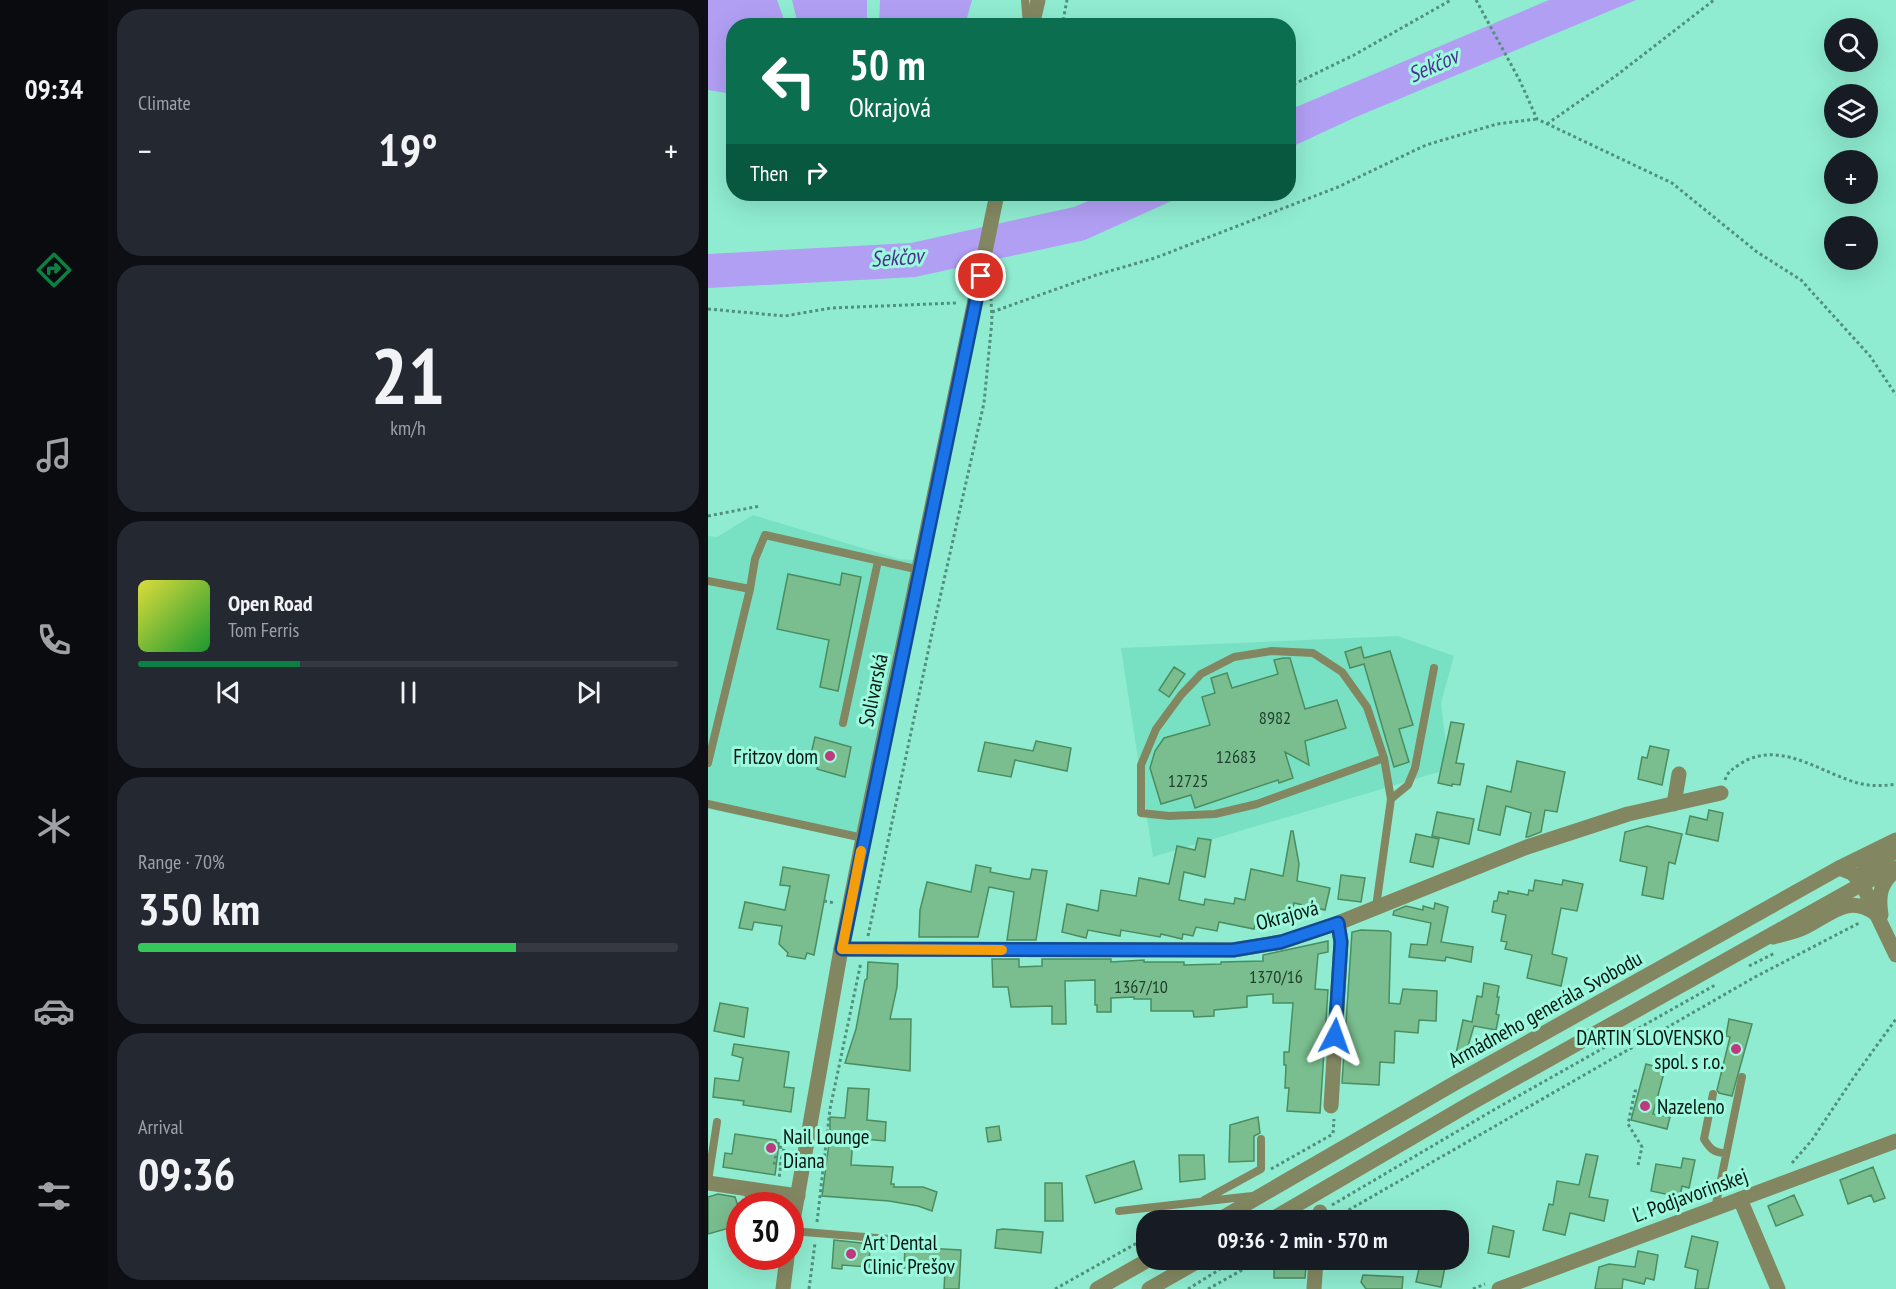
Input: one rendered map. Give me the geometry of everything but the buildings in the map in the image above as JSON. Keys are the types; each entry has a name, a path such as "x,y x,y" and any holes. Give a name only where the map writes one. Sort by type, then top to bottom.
{"street":[{"path":"1034,18 1038,0"},
{"name":"Solivarská","path":"799,1192 863,838 920,570 984,296 996,201"},
{"path":"1674,804 1678,774"},
{"name":"Okrajová","path":"842,949 1233,950 1281,942 1338,923 1527,847 1628,814 1720,793"},
{"name":"Armádneho generála Svobodu","path":"1237,1210 1455,1083 1839,868 1896,840"},
{"path":"1862,884 1865,869 1896,851"},
{"path":"1839,868 1852,873 1862,884 1896,955"},
{"path":"1288,1210 1762,940 1862,884 1896,869"},
{"path":"1884,930 1879,903 1880,888 1896,869"},
{"path":"1762,940 1803,928 1844,906 1853,904 1868,907 1876,914"},
{"path":"1331,1106 1341,942 1338,923"},
{"name":"Ľ. Podjavorinskej","path":"1499,1289 1896,1142"},
{"path":"708,1182 769,1192"},
{"path":"1740,1199 1778,1289"},
{"path":"1096,1289 1136,1267"},
{"path":"783,1289 785,1270"},
{"path":"1149,1289 1182,1270"},
{"path":"1314,1289 1315,1270"}],"lane":[{"path":"1025,0 1026,18"},
{"path":"708,763 750,589 755,559 765,535 920,570"},
{"path":"843,723 878,561"},
{"path":"708,581 750,589"},
{"path":"1376,907 1391,799 1384,758 1367,707 1342,672 1313,653 1272,651 1234,657 1200,674 1180,695 1156,729 1141,765 1141,813 1169,816 1215,814 1257,804 1384,758"},
{"path":"1391,799 1408,785 1415,768 1434,669"},
{"path":"708,804 863,838"},
{"path":"1715,1209 1742,1077"},
{"path":"1713,1094 1704,1139 1708,1147 1716,1153 1726,1153"},
{"path":"708,1182 717,1122"},
{"path":"1200,1202 1261,1169 1261,1139"},
{"path":"1119,1211 1265,1194"},
{"path":"804,1234 889,1239"}],"path":[{"path":"1064,18 1067,0"},
{"path":"1296,83 1354,55 1451,0"},
{"path":"1547,124 1617,75 1714,0"},
{"path":"1477,1 1520,81 1537,119"},
{"path":"992,312 1096,275 1155,258 1338,187 1426,145 1497,124 1537,119 1672,183 1757,252 1801,280 1870,356 1896,395"},
{"path":"809,1289 830,1109 984,403 992,312 984,296"},
{"path":"708,309 785,316 831,308 956,303"},
{"path":"708,516 760,506"},
{"path":"1720,793 1728,773 1747,760 1771,755 1798,758 1847,780 1875,787 1896,784"},
{"path":"825,901 837,903"},
{"path":"1337,1210 1755,977 1876,914"},
{"path":"1748,967 1779,950"},
{"path":"1336,1210 1497,1108 1718,984"},
{"path":"1791,1164 1812,1140 1896,1019"},
{"path":"1638,1166 1642,1147 1628,1124 1635,1090 1639,1091"},
{"path":"778,1181 784,1148 779,1147"},
{"path":"774,1157 782,1158"},
{"path":"773,1163 781,1164"},
{"path":"1055,1289 1136,1244"},
{"path":"1188,1289 1219,1270"},
{"path":"1208,1289 1242,1270"}],"shaded area":[{"path":"753,515 899,559 927,561 857,840 708,809 708,536 717,537"},
{"path":"1398,636 1454,656 1441,703 1449,769 1153,857 1121,648"}],"water":[{"path":"708,0 777,0 783,18 726,18 726,93 708,90"},
{"path":"792,0 867,0 867,18 796,18"},
{"path":"880,0 972,0 967,18 879,18"},
{"name":"Sekčov","path":"1549,0 1636,0 1356,117 1296,145 1296,107"},
{"name":"Sekčov","path":"1088,201 1171,201 1085,240 915,277 708,288 708,254 911,243 1074,207"}],"slow traffic":[{"path":"861,851 842,949 1002,950"}],"place":[{"name":"Fritzov dom","path":"830,756"},
{"name":"DARTIN SLOVENSKO spol. s r.o.","path":"1736,1049"},
{"name":"Nazeleno","path":"1645,1106"},
{"name":"Nail Lounge Diana","path":"771,1148"},
{"name":"Art Dental Clinic Prešov","path":"851,1254"}],"route":[{"path":"981,276 842,949 1233,950 1281,942 1338,923 1341,942 1335,1036"}]}
